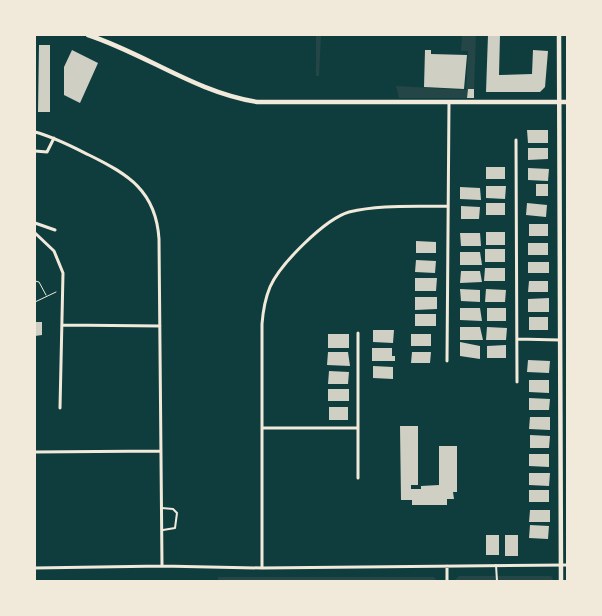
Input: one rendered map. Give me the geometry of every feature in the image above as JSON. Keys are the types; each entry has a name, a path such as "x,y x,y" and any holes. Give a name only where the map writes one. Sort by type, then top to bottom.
{"street":[{"path":"88,35 200,86 243,100 286,103 567,102"},
{"path":"559,35 561,581"},
{"path":"447,361 449,102"},
{"path":"35,132 54,138 123,172 148,199 159,231 162,566"},
{"path":"35,151 46,152 54,138"},
{"path":"516,140 517,382"},
{"path":"262,568 263,310 271,285 286,264 316,233 346,213 368,208 448,206"},
{"path":"35,223 55,230"},
{"path":"35,233 50,245 61,265 64,281 60,408"},
{"path":"63,324 160,326"},
{"path":"358,332 358,478"},
{"path":"517,339 560,340"},
{"path":"262,428 358,428"},
{"path":"35,452 160,451"},
{"path":"35,568 567,565"},
{"path":"446,581 447,566"}],"lane":[{"path":"160,508 174,509 177,513 175,528 161,530"},
{"path":"496,565 497,581"}],"path":[{"path":"35,281 39,282 46,296"},
{"path":"35,302 56,292"}],"shaded area":[{"path":"316,35 321,35 319,76 316,76"},
{"path":"462,35 476,35 474,89 468,89 467,98 399,98 396,86 466,90 468,51 461,51"},
{"path":"459,576 551,576 554,581 454,581"},
{"path":"218,577 434,577 437,581 218,581"}],"building":[{"path":"488,35 500,35 499,75 532,74 533,50 548,51 545,87 540,92 486,92"},
{"path":"39,45 50,45 50,112 38,112"},
{"path":"72,50 98,63 80,103 64,95 64,67"},
{"path":"425,50 431,50 431,54 467,55 464,89 424,87"},
{"path":"468,89 474,89 474,98 467,98"},
{"path":"527,130 548,130 548,143 528,143"},
{"path":"528,148 548,148 548,159 528,160"},
{"path":"486,167 505,167 505,179 486,179"},
{"path":"528,168 549,169 548,181 528,180"},
{"path":"536,184 548,184 548,196 536,196"},
{"path":"486,186 506,186 505,199 486,198"},
{"path":"460,187 480,188 481,200 460,199"},
{"path":"486,203 505,203 505,215 486,215"},
{"path":"527,203 547,205 546,217 526,215"},
{"path":"461,206 480,207 479,219 461,219"},
{"path":"529,224 548,224 548,236 529,236"},
{"path":"486,232 505,232 505,245 486,245"},
{"path":"460,233 480,233 481,246 461,246"},
{"path":"416,241 436,242 436,253 416,253"},
{"path":"528,243 548,243 548,255 528,255"},
{"path":"485,249 505,249 505,262 485,262"},
{"path":"460,252 480,252 482,265 460,265"},
{"path":"416,260 436,261 435,273 415,272"},
{"path":"528,262 549,262 549,273 528,273"},
{"path":"485,268 505,268 505,281 484,281"},
{"path":"461,271 480,271 482,282 460,283"},
{"path":"415,278 437,278 436,291 415,291"},
{"path":"529,281 548,281 548,292 528,292"},
{"path":"460,289 480,290 480,302 461,301"},
{"path":"486,289 506,290 505,302 485,302"},
{"path":"415,297 437,297 437,309 415,310"},
{"path":"549,298 549,312 528,312 528,299"},
{"path":"460,308 480,308 482,321 460,320"},
{"path":"487,308 506,308 506,321 487,321"},
{"path":"415,314 436,314 436,326 415,326"},
{"path":"529,317 548,317 548,330 529,330"},
{"path":"35,322 42,322 42,335 35,336"},
{"path":"460,327 480,327 483,340 460,340"},
{"path":"487,327 507,328 506,340 486,340"},
{"path":"373,330 394,330 393,343 373,342"},
{"path":"328,334 349,334 349,348 328,348"},
{"path":"411,334 431,334 431,346 411,346"},
{"path":"460,342 480,346 480,359 460,356"},
{"path":"506,345 506,358 487,358 487,346"},
{"path":"372,348 392,348 392,356 395,356 395,361 372,361"},
{"path":"328,352 348,352 350,366 327,365"},
{"path":"412,352 431,352 430,363 411,363"},
{"path":"528,360 550,361 549,373 527,372"},
{"path":"373,366 393,367 393,379 373,378"},
{"path":"329,371 349,372 348,384 328,384"},
{"path":"529,380 549,380 549,393 529,392"},
{"path":"328,389 349,389 349,401 328,401"},
{"path":"529,398 550,399 549,410 529,410"},
{"path":"329,407 348,407 348,420 329,420"},
{"path":"530,417 550,417 550,430 529,429"},
{"path":"400,426 418,426 418,485 411,485 411,489 421,489 421,486 439,485 439,446 457,446 457,492 453,492 454,499 447,499 447,505 412,505 412,500 401,500"},
{"path":"530,435 550,436 549,448 530,448"},
{"path":"529,454 549,454 549,467 529,466"},
{"path":"529,473 550,473 549,486 529,485"},
{"path":"529,490 549,490 549,502 529,502"},
{"path":"530,510 550,510 550,522 529,522"},
{"path":"530,525 549,526 548,539 529,538"},
{"path":"486,535 499,535 499,555 486,555"},
{"path":"505,535 518,535 518,556 505,556"}]}
